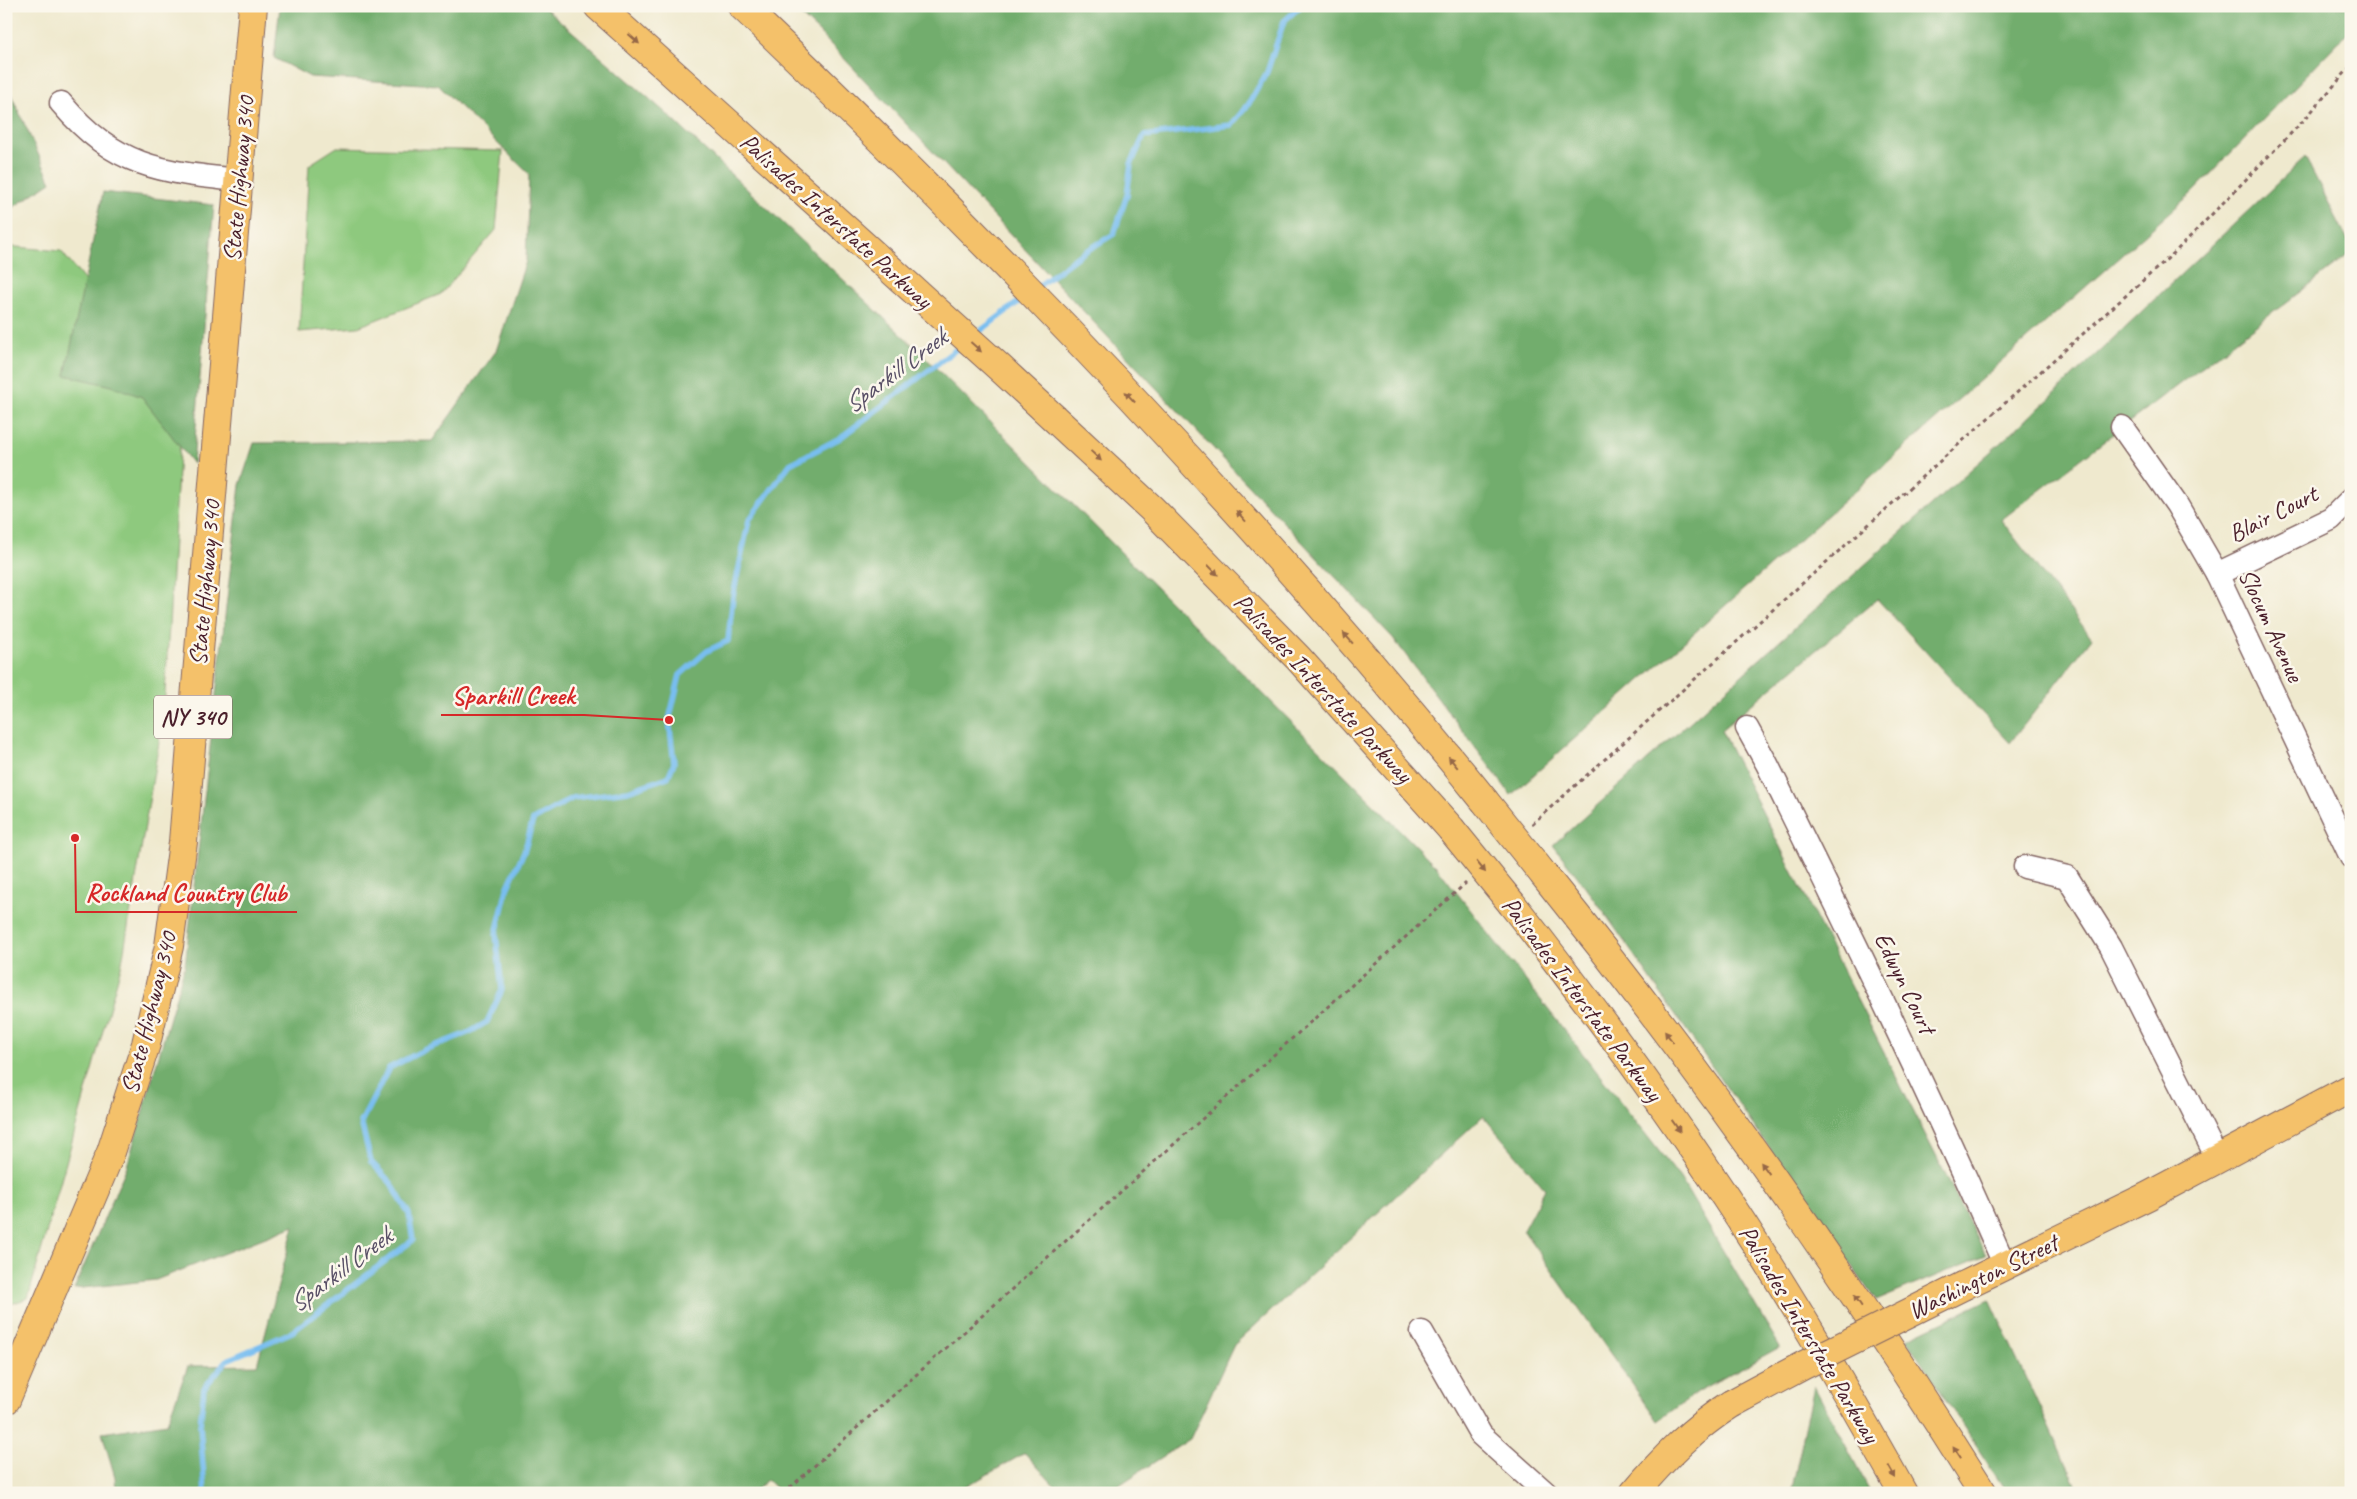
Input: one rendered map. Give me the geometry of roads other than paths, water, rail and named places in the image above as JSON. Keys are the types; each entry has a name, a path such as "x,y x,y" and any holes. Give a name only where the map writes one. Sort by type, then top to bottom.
{"main road":[{"name":"State Highway 340","path":"6,1400 112,1152 146,1044 168,946 182,842 253,6"},
{"name":"Palisades Interstate Parkway","path":"598,6 1008,375 1152,510 1298,658 1451,829 1512,904 1647,1084 1752,1238 1836,1375 1903,1493"},
{"name":"Palisades Interstate Parkway","path":"742,6 969,228 1162,430 1343,631 1484,800 1653,1015 1766,1169 1890,1348 1983,1493"},
{"name":"Washington Street","path":"1634,1493 1679,1444 1704,1422 1731,1404 1812,1361 2218,1160 2351,1088"}],"street":[{"path":"61,103 80,126 121,156 161,170 239,180"},
{"name":"Slocum Avenue","path":"2122,427 2177,506 2217,574 2351,857"},
{"name":"Blair Court","path":"2217,574 2331,519 2351,499"},
{"name":"Edwyn Court","path":"1747,728 1767,764 1946,1130 2005,1266"},
{"path":"2026,867 2067,876 2111,947 2218,1160"},
{"path":"1422,1332 1481,1435 1546,1493"}],"waterway":[{"name":"Sparkill Creek","path":"1036,288 1078,256 1114,234 1127,195 1131,164 1144,136 1231,125 1248,105 1267,72 1284,21 1301,6"},
{"name":"Sparkill Creek","path":"975,335 1025,297"},
{"name":"Sparkill Creek","path":"205,1493 200,1425 204,1388 227,1360 292,1332 413,1240 409,1214 391,1183 371,1162 361,1122 389,1068 424,1050 470,1032 487,1022 502,990 496,934 507,889 525,849 533,820 573,798 628,791 668,777 674,763 669,720 680,675 707,651 728,641 733,596 749,520 790,464 840,438 963,344"}],"place":[{"name":"Sparkill Creek","path":"669,720"},
{"name":"Rockland Country Club","path":"75,838"}]}
